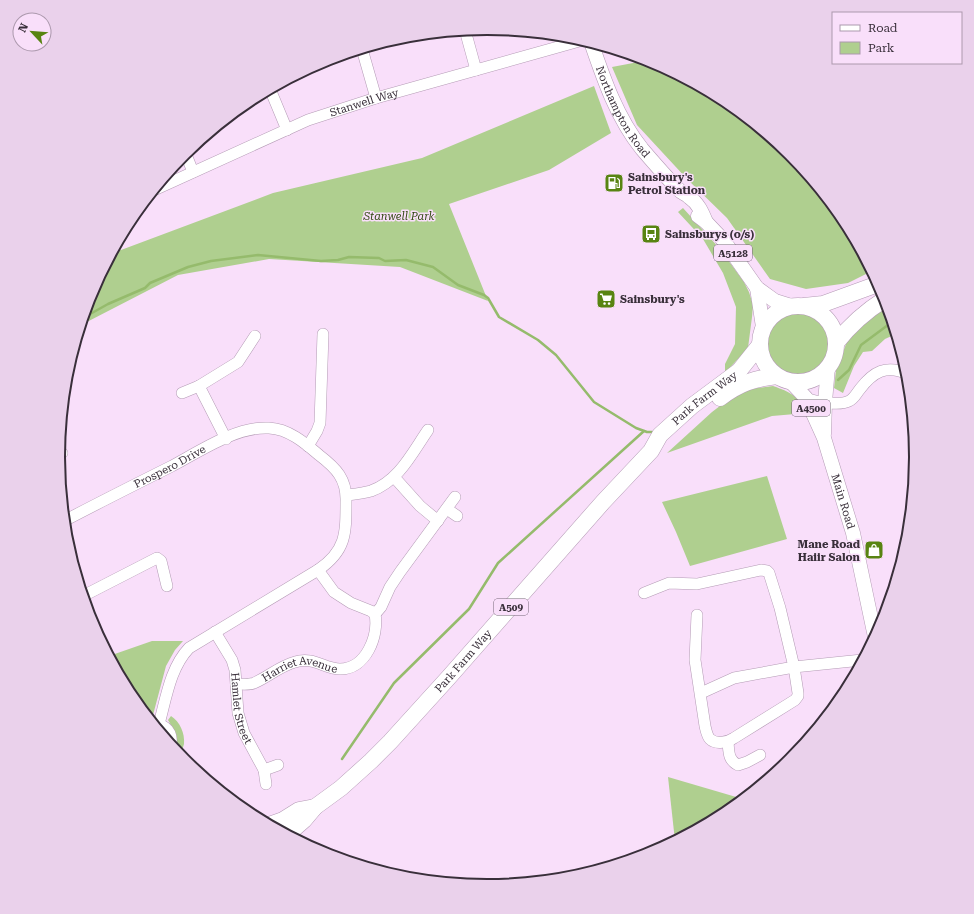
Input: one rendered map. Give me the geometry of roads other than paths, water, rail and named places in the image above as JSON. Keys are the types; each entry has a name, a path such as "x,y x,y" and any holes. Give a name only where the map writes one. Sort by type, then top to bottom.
{"highway":[{"path":"872,286 822,304 797,306 777,311 763,327 759,340 759,346 766,366 784,379 798,382 812,379 824,372 828,367 832,360 836,343 846,330 880,303"},
{"path":"797,306 812,308 824,316 833,328 836,343"},
{"name":"Park Farm Way","path":"292,831 304,820 315,807 341,788 390,742 603,502 651,451 660,436 692,406 739,370 752,357 759,346"},
{"name":"Park Farm Way","path":"651,451 665,443 698,415 735,387 750,380 784,379"},
{"name":"Park Farm Way","path":"277,822 299,810 315,807"}],"main road":[{"name":"Northampton Road","path":"593,48 606,84 623,121 642,149 681,192 690,197 700,208 706,222 724,241 757,288 775,301 797,306"},
{"name":"Northampton Road","path":"757,288 763,327"},
{"name":"Main Road","path":"824,438 828,367"},
{"name":"Main Road","path":"784,379 806,398 824,438 852,533 873,627"}],"street":[{"path":"467,36 476,70"},
{"name":"Stanwell Way","path":"165,185 308,120 376,98 571,43"},
{"path":"363,53 376,98"},
{"path":"272,94 287,130"},
{"path":"188,160 193,172"},
{"path":"157,720 172,676 180,659 189,648 318,570 332,560 342,544 345,534 347,495 344,484 337,472 329,463 308,446 320,423 323,334"},
{"path":"182,393 198,386 238,362 255,336"},
{"path":"806,398 820,402 848,402 854,397 869,378 878,372 894,370 900,372"},
{"path":"198,386 226,439"},
{"name":"Prospero Drive","path":"70,518 245,430 270,428 280,430 290,434 308,446"},
{"path":"347,495 370,491 383,485 394,477 403,467 428,430"},
{"path":"394,477 420,506 438,521"},
{"path":"318,570 334,592 342,598 375,614 382,607 390,587 400,572 455,497"},
{"path":"447,509 458,516"},
{"path":"87,594 157,558 161,561 167,586"},
{"path":"644,592 669,583 697,584 757,571 767,571 769,573 780,608 794,667 798,693 795,700 728,742 714,741 710,739 708,735 695,660 697,615"},
{"name":"Harriet Avenue","path":"236,684 253,683 283,666 297,661 320,663 340,669 350,667 362,659 368,652 376,621 375,614"},
{"name":"Hamlet Street","path":"215,632 232,660 235,670 238,713 244,733 264,770 266,784"},
{"path":"701,693 734,678 794,667 856,661"},
{"path":"162,726 170,735"},
{"path":"728,742 729,758 738,765 748,762 760,755"},
{"path":"264,770 278,765"}],"waterway":[{"path":"90,314 108,304 145,288 150,283 188,267 211,261 258,255 321,261 338,260 349,257 379,258 385,261 406,260 433,267 458,285 484,295 488,298 499,317 538,340 556,355 594,402 636,428 647,432 652,432"},
{"path":"838,380 849,370 861,345 888,325"},
{"path":"342,759 394,683 469,609 498,563 644,431"}],"place":[{"name":"Sainsbury's Petrol Station","path":"614,183"},
{"name":"Sainsburys (o/s)","path":"651,234"},
{"name":"Sainsbury's","path":"606,299"},
{"name":"Mane Road Haiir Salon","path":"874,550"}],"park label":[{"name":"Stanwell Park","path":"399,216"}]}
